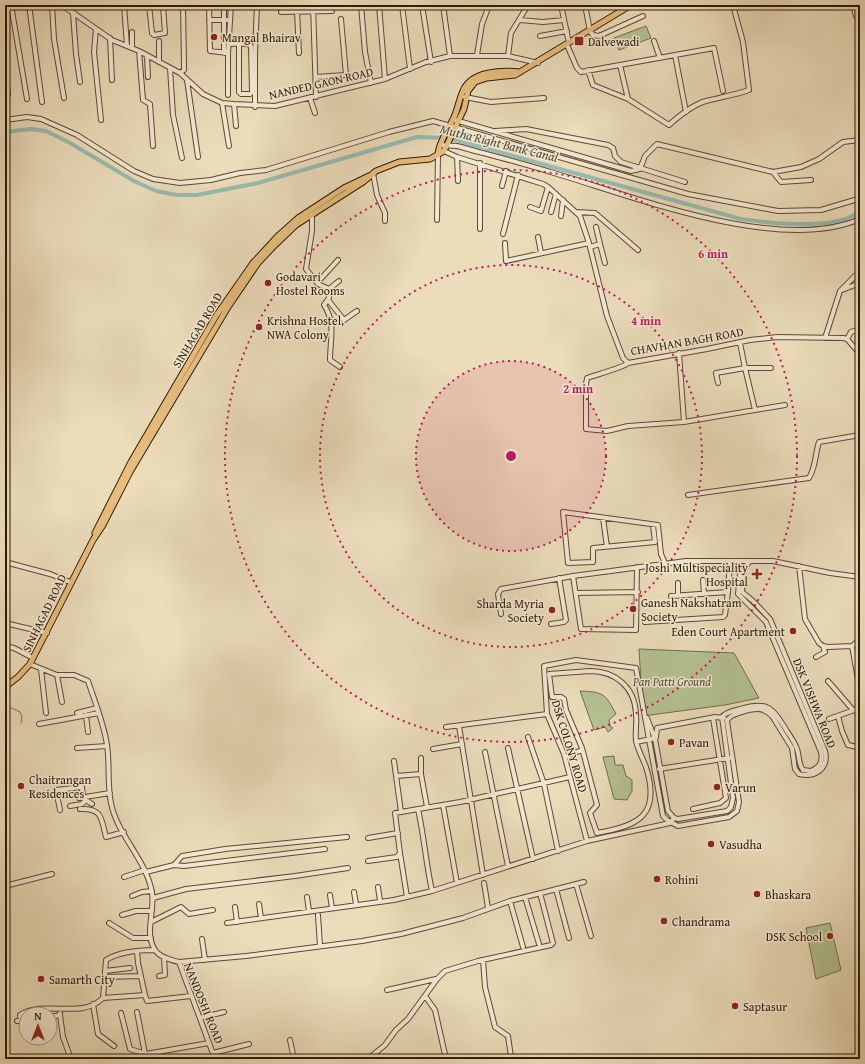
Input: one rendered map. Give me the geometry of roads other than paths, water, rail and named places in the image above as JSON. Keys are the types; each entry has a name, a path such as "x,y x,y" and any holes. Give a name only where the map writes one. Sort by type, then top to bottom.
{"main road":[{"path":"438,154 440,145 453,126 461,108 466,84 477,76 506,72 520,72 538,63 631,5"},
{"path":"444,151 453,126"},
{"name":"SINHAGAD ROAD","path":"92,540 98,523 127,468 231,292 260,255 289,225 344,188 391,164 425,160 444,151"},
{"name":"SINHAGAD ROAD","path":"6,687 30,664 92,540 236,295 273,247 296,225 363,182 371,174"}],"street":[{"path":"11,5 27,99"},
{"path":"29,5 42,102"},
{"path":"52,5 54,39 64,98"},
{"name":"NANDED GAON ROAD","path":"62,5 110,38 139,51 180,73 203,94 222,102 255,107 275,106 371,83 450,56 508,56 538,63"},
{"path":"70,5 80,82"},
{"path":"124,5 127,46"},
{"path":"149,5 152,33 154,35 165,33 163,5"},
{"path":"180,73 184,70 182,5"},
{"path":"209,5 210,51 226,53"},
{"path":"224,5 228,95"},
{"path":"226,53 230,44 231,5"},
{"path":"255,107 257,5"},
{"path":"313,5 316,96"},
{"path":"281,12 332,11 332,5"},
{"path":"361,5 365,52 371,83"},
{"path":"379,5 385,79"},
{"path":"402,5 410,69"},
{"path":"422,5 431,62"},
{"path":"443,5 450,56"},
{"path":"477,56 482,24 487,11 487,5"},
{"path":"508,56 511,33 528,5"},
{"path":"561,5 567,31 568,44 577,68 581,72 714,48 723,91"},
{"path":"584,5 590,30 593,35 599,36 643,16"},
{"path":"588,70 593,85 628,99 668,125 686,112 704,102 749,90 743,42 733,5"},
{"path":"853,5 856,16"},
{"path":"297,11 299,53"},
{"path":"316,77 346,74 341,19"},
{"path":"209,20 231,20"},
{"path":"520,20 543,22 564,20"},
{"path":"96,29 94,52 101,120"},
{"path":"540,36 567,31"},
{"path":"132,32 132,48"},
{"path":"110,38 112,80"},
{"path":"159,40 159,62"},
{"path":"654,41 660,58"},
{"path":"230,44 239,44 249,44 251,46 252,92 250,94 241,94 239,92 239,44"},
{"path":"139,51 143,100 150,104 154,146"},
{"path":"675,55 686,112"},
{"path":"147,56 148,77"},
{"path":"620,65 628,99"},
{"path":"170,68 173,115 182,158"},
{"path":"5,73 8,94 5,94"},
{"path":"187,79 198,157"},
{"path":"463,97 491,102 544,98"},
{"path":"310,98 315,113"},
{"path":"222,102 229,146"},
{"path":"234,104 236,126"},
{"path":"5,120 27,117 42,119 77,135 134,171 154,179 180,183 203,182 240,173 266,170 294,160 424,122 433,121 688,194 778,211 821,210 858,199 860,196"},
{"path":"456,120 492,132 628,170 640,169"},
{"path":"492,132 526,129 608,145 613,148 615,156 619,161 640,169 685,182"},
{"path":"640,169 645,156 655,145 661,144 772,172 801,167 819,159 843,142 860,140"},
{"path":"440,145 465,148 613,191 736,224 780,229 820,230 847,225 860,219"},
{"name":"CHAVHAN BAGH ROAD","path":"444,151 457,157 518,175 548,187 580,216 590,245 607,316 623,358 628,363 777,337 847,339"},
{"path":"437,220 438,154"},
{"path":"457,157 458,181"},
{"path":"480,163 480,229"},
{"path":"502,186 506,171"},
{"path":"772,172 781,182 811,180"},
{"path":"371,174 377,196 385,213 385,221"},
{"path":"503,234 518,175"},
{"path":"530,207 541,211 548,187"},
{"path":"551,212 556,194"},
{"path":"561,216 563,200"},
{"path":"576,212 595,213 638,250"},
{"path":"312,214 312,231 306,269 317,282 329,289"},
{"path":"596,227 605,263"},
{"path":"538,237 541,253"},
{"path":"505,243 506,261 541,253 600,244"},
{"path":"317,282 338,260"},
{"path":"825,338 840,291 860,271"},
{"path":"339,281 329,289 328,300 324,305 331,322 333,335 330,360 340,367"},
{"path":"840,291 860,283"},
{"path":"328,300 344,320 357,311"},
{"path":"860,329 852,331 847,339 858,348 860,354"},
{"path":"740,343 755,410"},
{"path":"679,353 684,422"},
{"path":"628,363 626,366 587,378 586,429 607,431 628,426 684,422 785,405"},
{"path":"718,383 716,373 745,368 771,368"},
{"path":"688,495 809,478 814,471 819,442 860,435"},
{"path":"653,525 655,542 593,548 593,562 568,563 563,512 658,525 661,554 665,564"},
{"path":"603,518 607,547"},
{"path":"501,614 498,594 501,589 559,578 686,561 773,561 860,576"},
{"path":"645,622 723,617 725,615 728,592 730,561"},
{"name":"DSK VISHWA ROAD","path":"750,561 743,571 742,592 770,619 822,758 817,769 806,772 802,769"},
{"path":"5,562 50,574 70,582"},
{"path":"799,566 806,622 823,646 824,652 816,657"},
{"path":"573,576 581,629 636,630 638,592 637,567"},
{"path":"552,624 564,622 566,620 559,578"},
{"path":"703,580 704,594"},
{"path":"678,583 678,596"},
{"path":"576,593 638,592"},
{"path":"671,596 728,592"},
{"path":"5,622 47,632"},
{"path":"823,646 852,646 858,641 860,634"},
{"path":"5,646 14,648 33,658"},
{"path":"852,646 860,684"},
{"name":"DSK COLONY ROAD","path":"587,841 565,757 547,714 544,666 576,660 636,668 664,816 670,823"},
{"path":"30,664 57,675 74,675 88,681 99,713 107,746 110,794 114,813 145,871 152,891 153,898 150,933 155,950 137,951 112,957 106,960 103,998"},
{"path":"41,668 46,713"},
{"name":"DSK VISHWA ROAD","path":"789,670 827,759 820,772 812,775 799,774"},
{"path":"599,671 615,677 622,682 631,693 636,709 636,742 647,772 651,792 646,811 634,824 597,834 590,813 597,805 582,750 566,710 564,699 561,697 552,697 549,674 599,671"},
{"path":"57,675 62,702"},
{"path":"828,681 857,709 860,729"},
{"path":"636,742 655,739 657,737 657,728 713,718 759,704 770,708 776,713 796,746 802,769 799,774 795,769 792,748 768,711 759,709 728,718"},
{"path":"77,713 97,708"},
{"path":"829,719 857,709"},
{"path":"39,724 99,713"},
{"path":"446,727 547,714"},
{"path":"86,715 88,732"},
{"path":"724,715 728,718"},
{"path":"227,923 406,897 432,891 587,841 670,823 678,826 734,815 737,811 739,802 730,758 724,715"},
{"path":"838,716 848,745 857,747"},
{"name":"DSK COLONY ROAD","path":"646,718 655,739 668,811 674,818"},
{"path":"693,808 720,803 726,798 713,718"},
{"path":"670,823 674,818 678,819 727,811 731,807 733,798 728,718"},
{"path":"459,726 483,875"},
{"path":"528,736 544,784 558,851"},
{"path":"433,749 462,744"},
{"path":"76,748 107,746"},
{"path":"508,748 519,790 533,859"},
{"path":"565,757 582,750"},
{"path":"485,752 508,866"},
{"path":"421,758 421,774 427,807"},
{"path":"655,770 730,758"},
{"path":"394,761 401,812"},
{"path":"396,776 421,774"},
{"path":"406,897 395,812 470,800 519,790 570,777"},
{"path":"60,810 56,790 82,787 81,802"},
{"path":"70,806 110,794"},
{"path":"81,802 92,804"},
{"path":"81,802 98,813 101,817 106,837 124,832"},
{"path":"443,805 457,883"},
{"path":"418,809 425,841 428,873 432,891"},
{"path":"368,838 398,834"},
{"path":"174,865 182,856 347,836"},
{"path":"124,877 174,865 184,866 325,849"},
{"path":"368,861 397,857 400,853"},
{"path":"153,898 186,889 348,868"},
{"path":"5,886 52,874"},
{"path":"179,962 362,941 401,934 463,918 510,901 584,882"},
{"path":"484,883 488,908"},
{"path":"576,884 591,936"},
{"path":"378,886 380,901"},
{"path":"556,889 569,938"},
{"path":"132,896 142,892 152,891"},
{"path":"354,892 356,904"},
{"path":"368,1059 385,1045 396,1030 408,1018 437,979 446,972 483,960 552,944 540,893"},
{"path":"330,894 332,908"},
{"path":"307,897 309,911"},
{"path":"526,897 539,944"},
{"path":"510,901 523,947"},
{"path":"259,904 261,918"},
{"path":"151,922 180,907 189,914 213,910"},
{"path":"235,907 237,922"},
{"path":"122,915 136,911 152,911"},
{"path":"318,915 320,946"},
{"path":"109,923 134,938 151,938"},
{"path":"202,939 205,960"},
{"name":"NANDOSHI ROAD","path":"155,950 164,956 179,962 213,1057"},
{"path":"137,951 146,1001 191,996"},
{"path":"159,976 165,974 164,956"},
{"path":"483,960 485,987 495,1027 508,1036 511,1057 508,1059"},
{"path":"105,971 130,968"},
{"path":"104,977 141,976"},
{"path":"387,990 437,979"},
{"path":"58,1009 82,1008 103,998 145,995"},
{"path":"425,996 436,1014 446,1059"},
{"path":"93,1004 98,1034 114,1046"},
{"path":"62,1009 60,1015 70,1059"},
{"path":"137,1012 146,1056"},
{"path":"200,1018 224,1012"},
{"path":"121,1013 130,1049 146,1056 209,1043"},
{"path":"290,1040 294,1059"},
{"path":"213,1057 249,1044"}],"waterway":[{"name":"Mutha Right Bank Canal","path":"5,132 31,129 46,131 70,143 134,181 156,191 177,195 197,195 258,183 417,137 448,138 741,219 765,222 808,224 835,222 846,219 860,211"},
{"path":"5,705 20,712 22,717 21,723"}],"place":[{"name":"Mangal Bhairav","path":"214,37"},
{"name":"Dalvewadi","path":"579,41"},
{"name":"Godavari Hostel Rooms","path":"268,283"},
{"name":"Krishna Hostel, NWA Colony","path":"259,327"},
{"name":"Joshi Multispeciality Hospital","path":"757,574"},
{"name":"Ganesh Nakshatram Society","path":"633,609"},
{"name":"Sharda Myria Society","path":"552,610"},
{"name":"Eden Court Apartment","path":"793,631"},
{"name":"Pavan","path":"671,742"},
{"name":"Chaitrangan Residences","path":"21,786"},
{"name":"Varun","path":"717,787"},
{"name":"Vasudha","path":"711,844"},
{"name":"Rohini","path":"657,879"},
{"name":"Bhaskara","path":"757,894"},
{"name":"Chandrama","path":"664,921"},
{"name":"DSK School","path":"830,936"},
{"name":"Samarth City","path":"41,979"},
{"name":"Saptasur","path":"735,1006"}],"park label":[{"name":"Pan Patti Ground","path":"672,681"}]}
